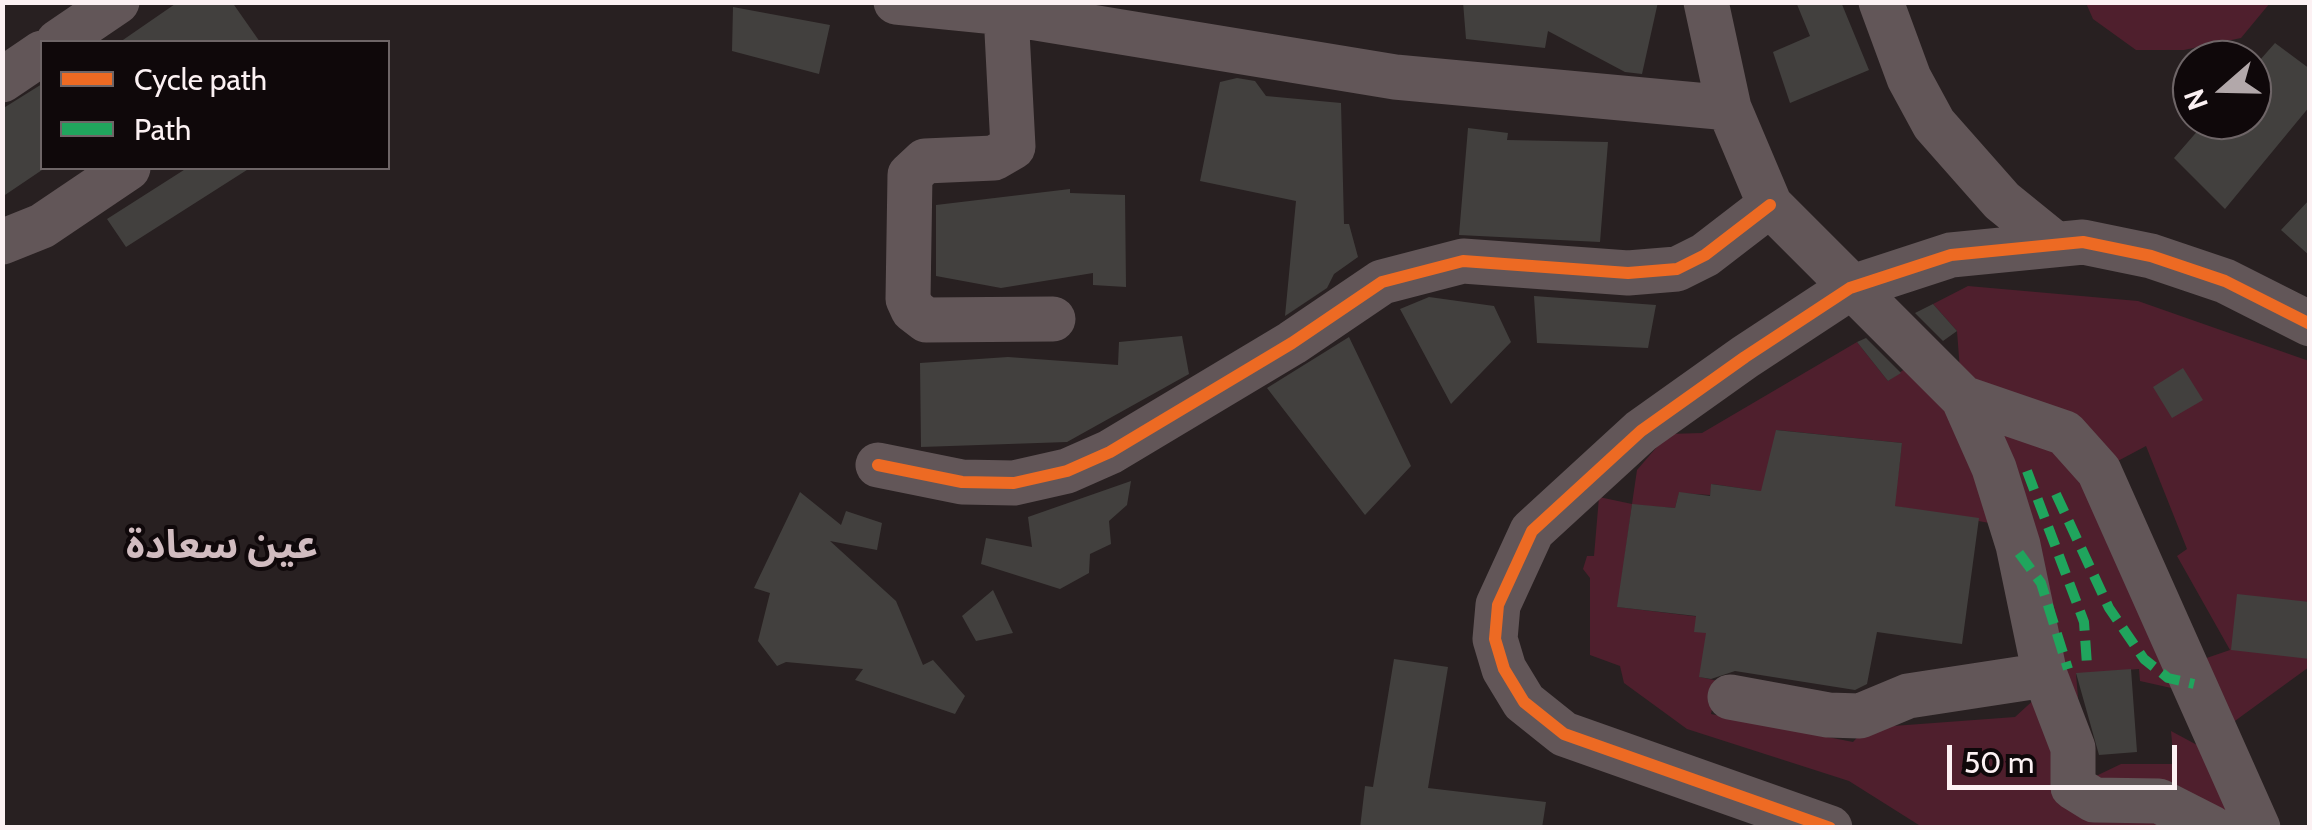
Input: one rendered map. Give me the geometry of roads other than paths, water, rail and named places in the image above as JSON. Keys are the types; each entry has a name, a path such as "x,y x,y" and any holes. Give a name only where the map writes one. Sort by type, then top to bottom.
{"street":[{"path":"61,40 116,2"},
{"path":"896,2 1006,13 1395,77 1729,108"},
{"path":"1706,2 1729,108 1770,205 1963,398 1994,468 2018,545 2045,675 2070,735 2090,764 2074,788 2086,798 2159,800 2212,828"},
{"path":"1880,2 1909,78 1934,124 2002,201 2055,244"},
{"path":"1006,13 1013,147 994,158 938,158 916,166 910,174 908,299 913,310 926,320 1053,319"},
{"path":"2,80 40,54"},
{"path":"2,242 42,226 125,170"},
{"path":"878,465 962,482 1014,482 1067,472 1110,452 1292,343 1382,282 1462,261 1628,273 1676,269 1705,255 1770,205"},
{"path":"1830,828 1564,734 1524,702 1504,669 1495,639 1498,605 1532,531 1641,430 1850,288 1950,255 2083,242 2150,256 2225,281 2310,324"},
{"path":"1963,398 2064,433 2099,471 2258,828"},
{"path":"1730,697 1828,715 1860,716 1908,696 2045,675"}],"district":[{"name":"عين سعادة","path":"222,546"}]}
